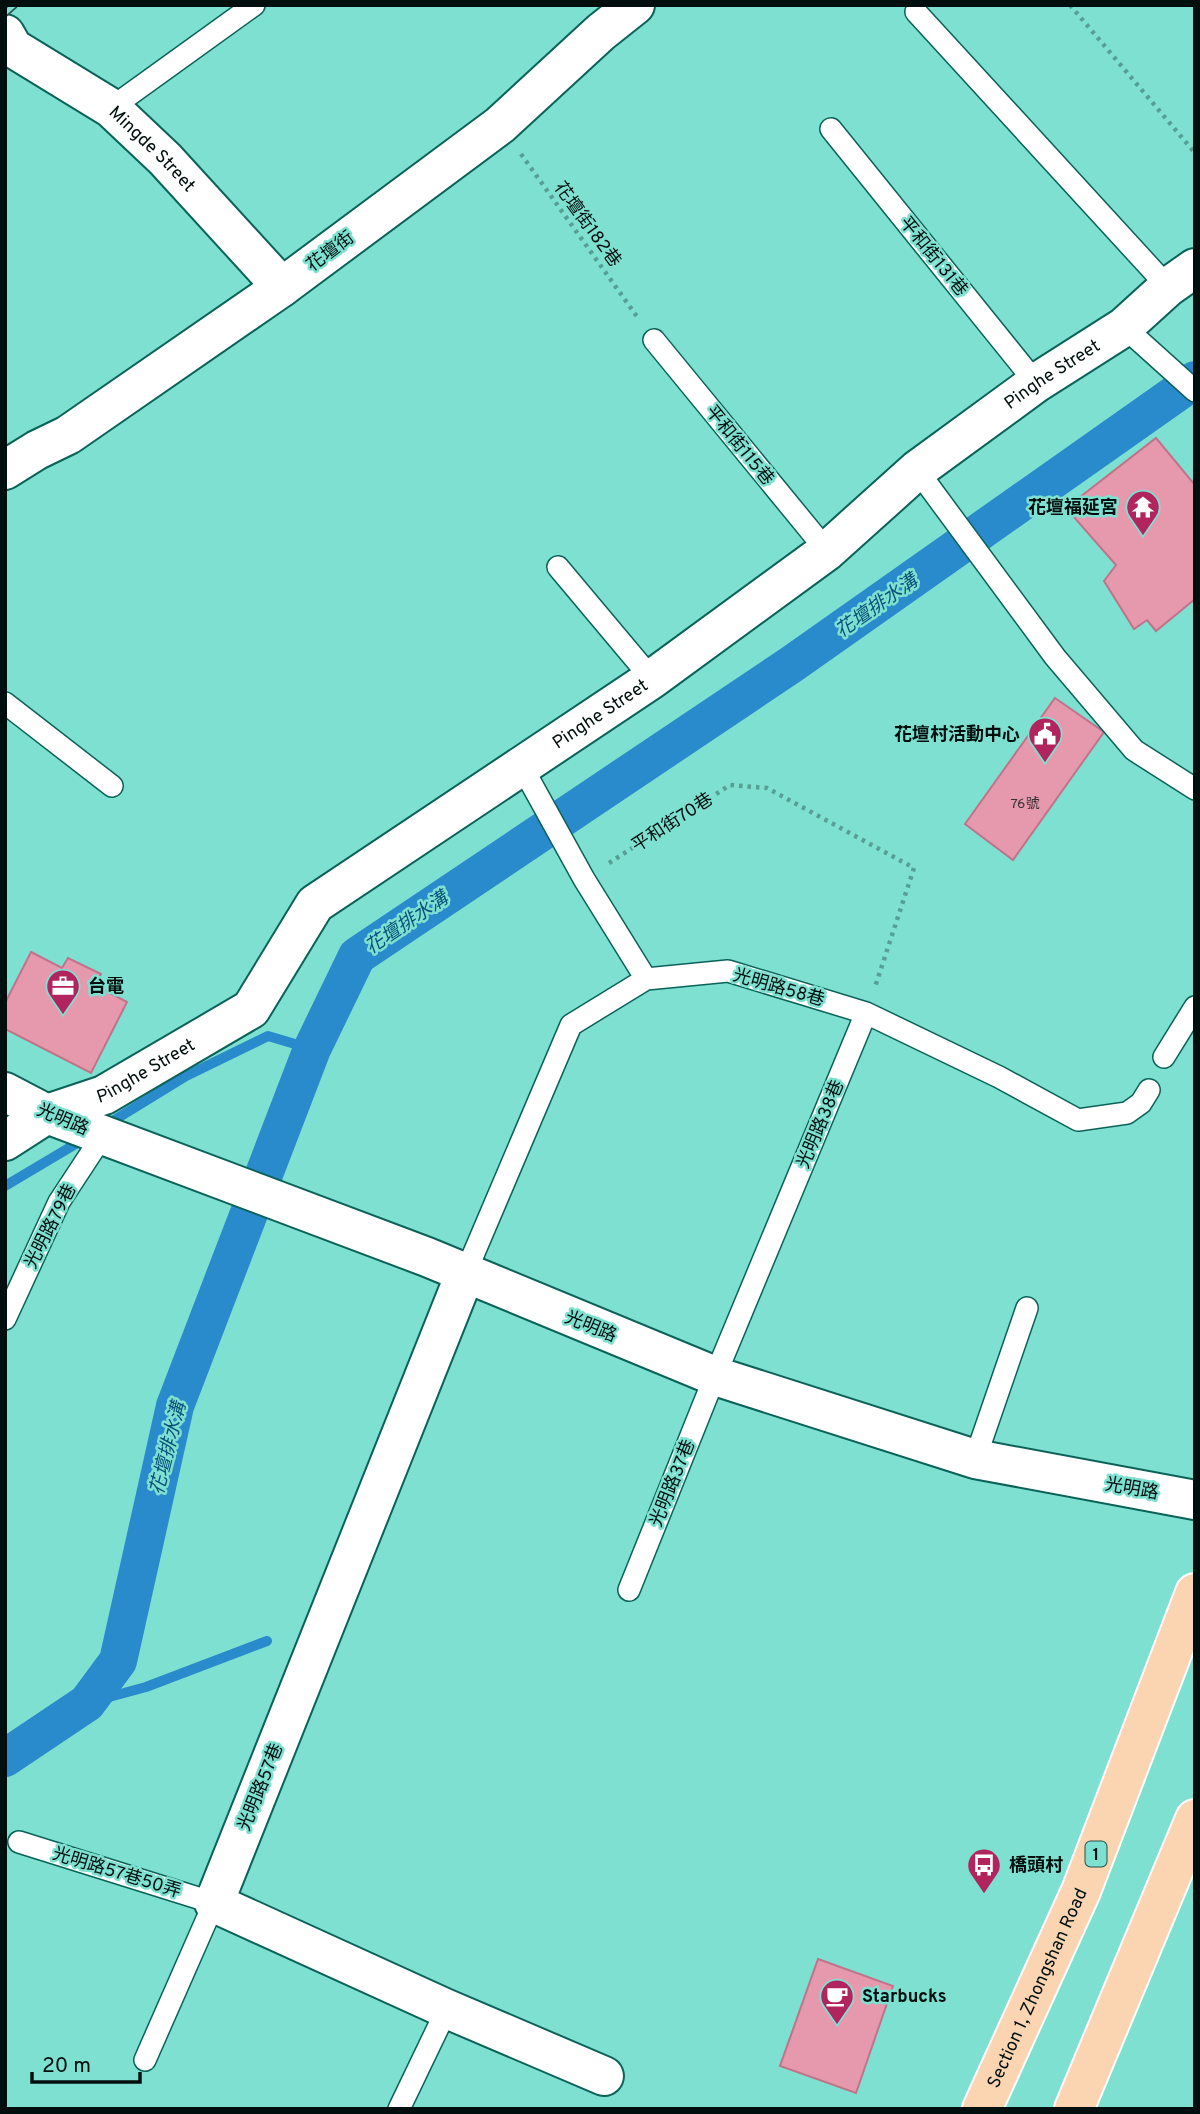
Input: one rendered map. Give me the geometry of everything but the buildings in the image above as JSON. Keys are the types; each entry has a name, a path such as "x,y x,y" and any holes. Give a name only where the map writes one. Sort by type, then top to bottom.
{"main road":[{"name":"Section 1, Zhongshan Road","path":"982,2109 1082,1891 1195,1593"},
{"path":"1074,2109 1195,1819"}],"street":[{"name":"花壇街","path":"5,470 68,435 282,287 500,125 601,32 635,5"},
{"name":"Mingde Street","path":"8,45 111,108 165,159 282,287"},
{"name":"Pinghe Street","path":"5,1140 47,1114 104,1095 251,1009 315,904 652,679 827,551 917,470 1036,383 1124,327 1181,278"},
{"name":"光明路","path":"5,1092 47,1114 427,1257 715,1376 975,1460 1195,1500"},
{"name":"光明路57巷","path":"214,1903 465,1274"},
{"path":"214,1903 447,2010 604,2076"}],"lane":[{"path":"111,108 254,5"},
{"path":"916,12 1181,278"},
{"name":"平和街131巷","path":"831,129 1036,383"},
{"path":"1124,327 1195,391"},
{"name":"平和街115巷","path":"654,340 827,551"},
{"path":"917,470 1055,657 1134,750 1195,789"},
{"path":"558,567 652,679"},
{"path":"5,703 112,786"},
{"path":"521,765 584,879 646,979"},
{"name":"光明路58巷","path":"465,1274 571,1025 646,979 728,971 866,1013 999,1077 1078,1120 1127,1113 1141,1103 1149,1090"},
{"path":"1164,1057 1195,1007"},
{"name":"光明路38巷","path":"715,1376 866,1013"},
{"path":"103,1135 104,1095"},
{"name":"光明路79巷","path":"5,1319 59,1202 103,1135"},
{"path":"975,1460 1027,1308"},
{"name":"光明路37巷","path":"629,1590 715,1376"},
{"name":"光明路57巷50弄","path":"19,1842 214,1903"},
{"path":"145,2060 214,1903"},
{"path":"399,2109 447,2010"}],"path":[{"path":"1070,5 1195,153"},
{"name":"花壇街182巷","path":"500,125 654,340"},
{"name":"平和街70巷","path":"584,879 730,785 767,788 914,867 866,1013"}],"waterway":[{"name":"花壇排水溝","path":"5,1758 87,1703 118,1661 175,1406 312,1049 357,956 792,664 1195,380"},
{"path":"103,1127 186,1076 268,1036 312,1049"},
{"path":"5,1186 84,1139"},
{"path":"87,1703 146,1687 267,1641"}],"railway":[{"path":"5,13 14,5"}],"place":[{"name":"花壇福延宮","path":"1143,537"},
{"name":"花壇村活動中心","path":"1045,764"},
{"name":"台電","path":"63,1016"},
{"name":"橋頭村","path":"984,1895"},
{"name":"Starbucks","path":"837,2026"}]}
